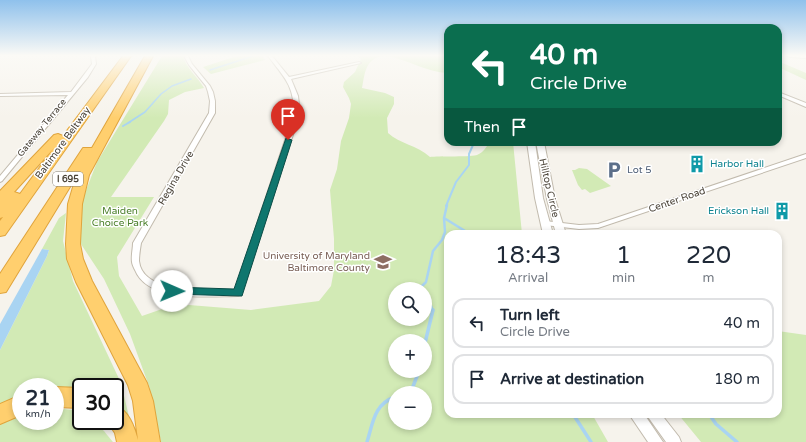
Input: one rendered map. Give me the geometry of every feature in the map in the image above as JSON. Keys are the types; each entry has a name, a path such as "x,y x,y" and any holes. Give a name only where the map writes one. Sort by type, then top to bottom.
{"highway":[{"name":"Baltimore Beltway","path":"0,230 111,77"},
{"path":"136,77 83,175 75,204 72,244 75,259 84,282 137,383 143,401 149,442"},
{"name":"I 695","path":"0,287 97,134 136,77"},
{"path":"0,199 53,143 80,109 93,101"},
{"path":"0,214 38,166 53,143"},
{"path":"0,414 12,409"},
{"path":"124,428 128,442"}],"street":[{"name":"Gateway Terrace","path":"0,180 84,77"},
{"name":"Regina Drive","path":"201,77 210,88 213,102 212,112 137,243 134,256 135,266 139,274 147,283 157,288 172,291 238,293 297,113 296,95 289,78"},
{"path":"289,78 296,77"},
{"path":"0,95 71,93"},
{"path":"782,95 806,106"},
{"name":"Hilltop Circle","path":"532,146 539,198 547,230"},
{"name":"Hilltop Circle","path":"541,146 545,172 559,229"},
{"name":"Center Road","path":"545,223 559,229 598,226 806,156"},
{"path":"639,418 656,442"},
{"path":"656,418 674,442"}],"green space":[{"name":"Maiden Choice Park","path":"149,77 196,77 204,88 185,92 169,100 168,114 164,121 111,197 154,197 117,257 119,276 142,316 165,308 189,305 251,310 319,301 331,286 334,270 334,239 330,190 337,169 341,141 349,118 351,104 343,87 344,82 350,77 364,77 362,88 385,93 394,97 394,104 387,118 388,133 430,157 474,156 487,146 513,146 522,230 444,230 444,418 594,418 608,442 161,442 149,386 130,334 104,279 77,238 83,198 97,162"},
{"path":"799,77 806,77 806,80"},
{"path":"579,168 587,169 611,186 590,193 585,189 582,190 578,185 572,170"},
{"path":"66,213 63,241 73,281 119,378 72,378 72,387 64,389 64,378 12,378 12,403 0,408 0,350 47,256 49,250 42,249 59,218"},
{"path":"782,332 806,335 806,442 701,442 681,418 782,418"},
{"path":"124,396 135,442 124,422"},
{"path":"64,409 72,410 72,430 103,430 113,442 0,442 0,422 12,418 12,430 64,430"}],"water":[{"path":"42,249 49,250 47,256 0,350 0,324"}],"waterway":[{"path":"128,123 145,112 161,94 172,86 191,79"},
{"path":"123,126 130,122"},
{"path":"446,206 456,182 469,165 469,154 473,146"},
{"path":"444,218 447,205"},
{"path":"444,218 445,230"},
{"path":"444,218 464,230"},
{"path":"426,282 433,251 442,240 444,235"},
{"path":"427,334 433,311"},
{"path":"413,386 416,378"},
{"path":"367,442 375,415 378,409 388,400"},
{"path":"576,418 591,442"},
{"path":"712,418 716,424 737,442"}],"place":[{"name":"Harbor Hall","path":"697,164"},
{"name":"Lot 5","path":"614,170"},
{"name":"Erickson Hall","path":"782,211"},
{"name":"University of Maryland Baltimore County","path":"383,262"}],"route":[{"path":"172,291 238,293 288,140"}]}
